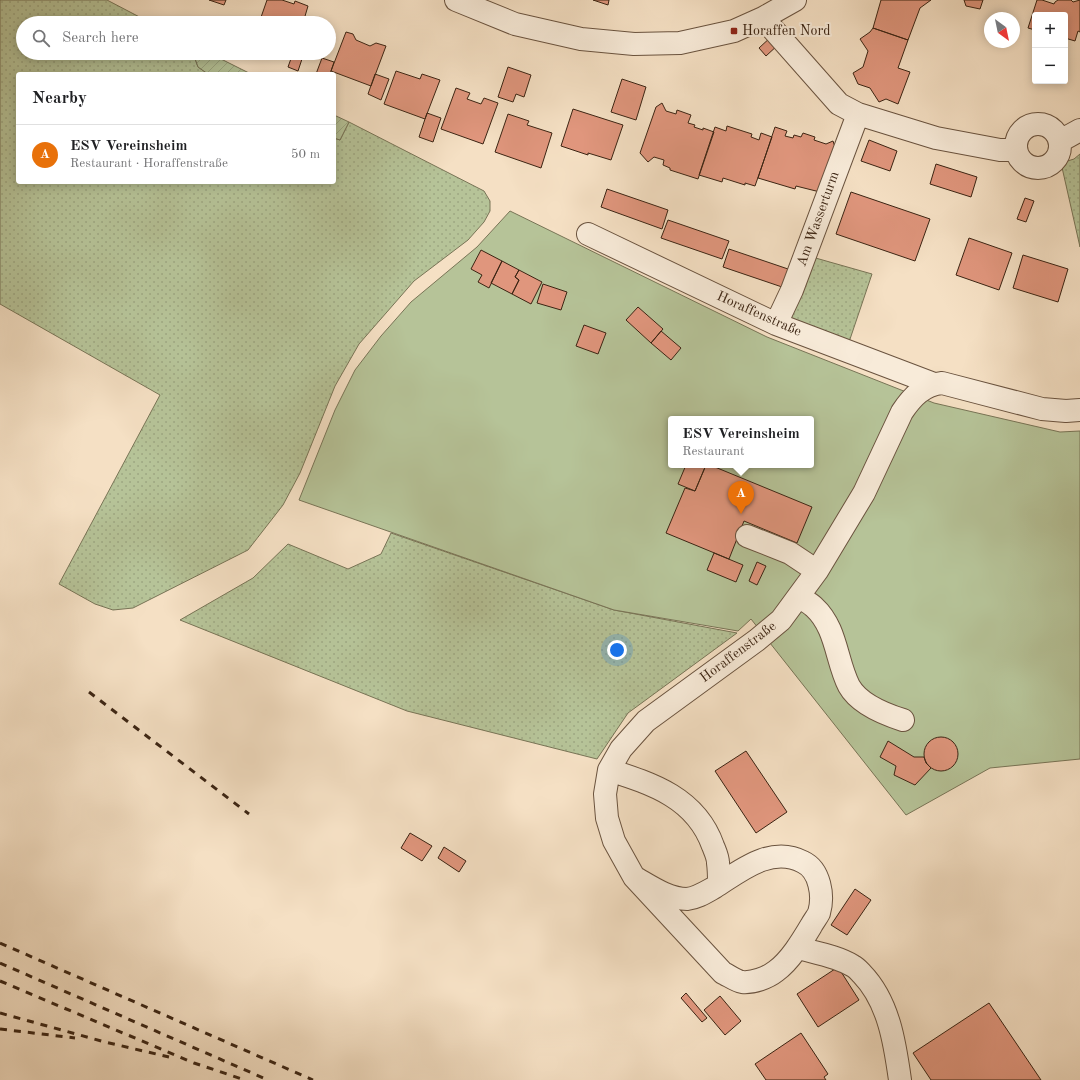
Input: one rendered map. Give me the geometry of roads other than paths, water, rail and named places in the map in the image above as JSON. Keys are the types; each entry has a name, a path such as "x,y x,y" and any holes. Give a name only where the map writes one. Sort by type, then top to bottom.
{"street":[{"path":"456,0 523,25 581,39 634,44 680,43 734,31 763,18 795,0"},
{"path":"763,18 839,104 858,114 936,138 1000,150 1016,150"},
{"name":"Am Wasserturm","path":"776,324 792,290 858,114"},
{"path":"1036,124 1048,126 1056,133 1060,141 1060,152 1055,161 1040,168 1028,166 1020,159 1016,150 1017,138 1024,128 1036,124"},
{"path":"1060,141 1080,130"},
{"name":"Horaffenstraße","path":"588,234 776,324 934,384"},
{"name":"Horaffenstraße","path":"634,877 660,892 674,897 687,899 702,895 754,863 773,856 788,857 804,862 815,874 820,887 821,899 818,913 798,948 776,971 756,981 740,982 723,972 634,877 614,841 607,818 605,794 609,770 621,749 646,721 757,640 781,620 817,571 864,493 902,412 917,394 934,384 942,383 1042,410 1080,410"},
{"path":"747,536 790,553 817,571"},
{"path":"799,597 814,607 824,618 850,687 858,697 881,713 903,720"},
{"path":"609,770 639,779 670,793 695,814 709,835 718,862 719,884"},
{"path":"798,948 854,966 872,984 888,1020 895,1046 900,1080"}],"railway":[{"path":"89,692 249,814"},
{"path":"0,943 313,1080"},
{"path":"0,963 268,1080"},
{"path":"0,981 194,1063 245,1080"},
{"path":"0,1013 105,1042 169,1057"},
{"path":"0,1029 75,1038"}],"place":[{"name":"Horaffen Nord","path":"734,31"},
{"name":"ESV Vereinsheim","path":"741,514"}]}
